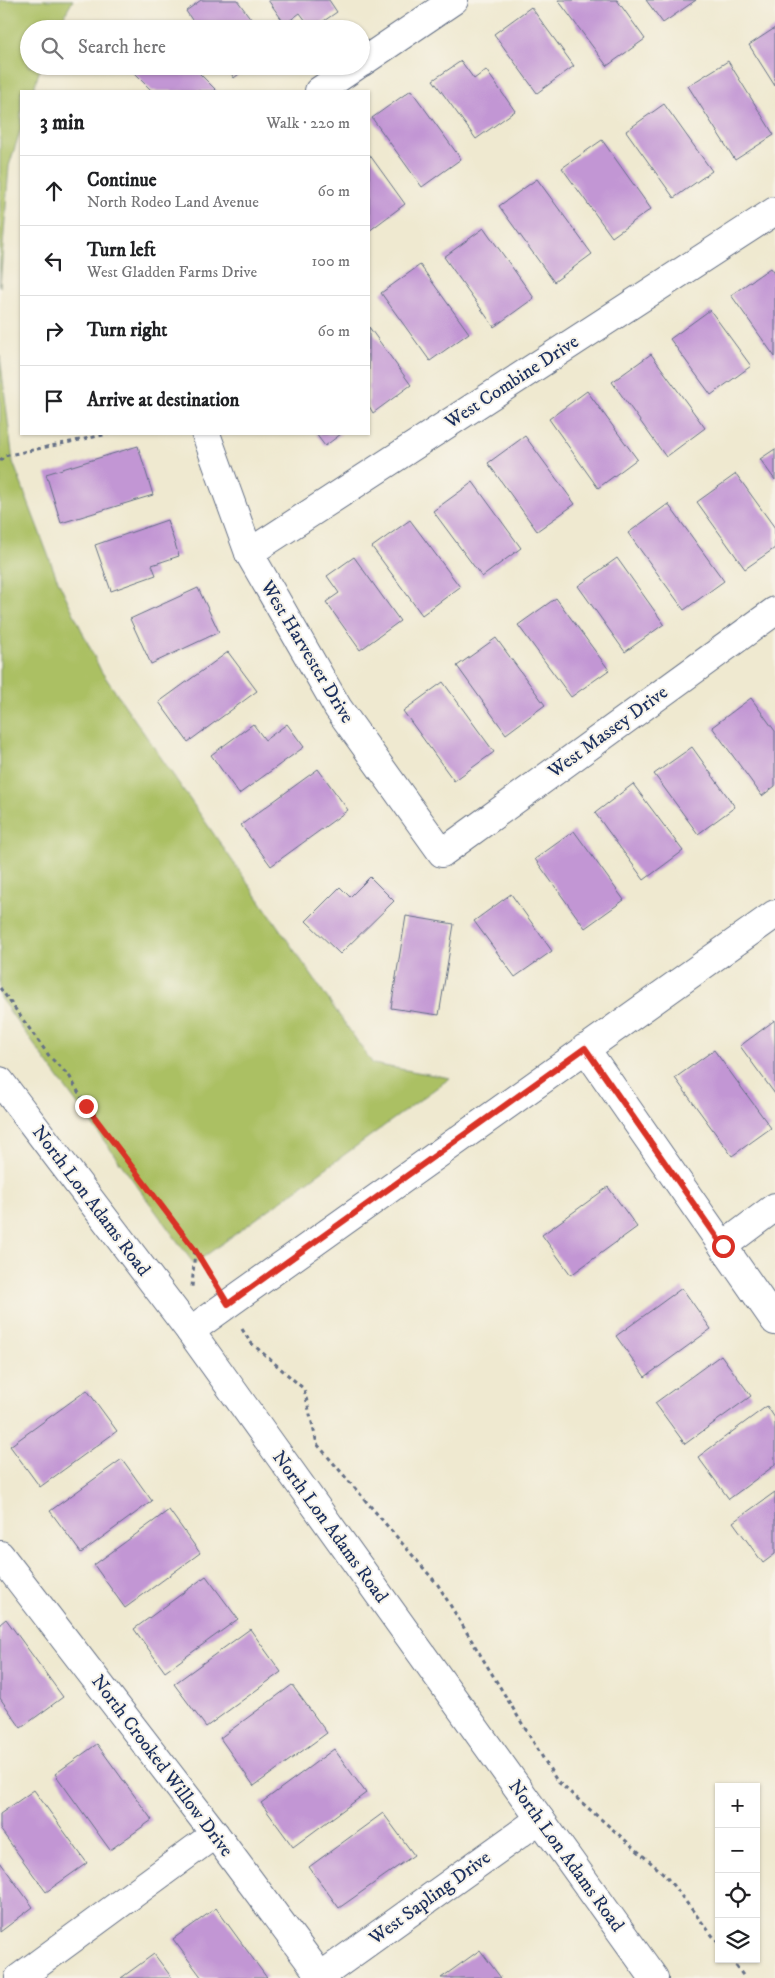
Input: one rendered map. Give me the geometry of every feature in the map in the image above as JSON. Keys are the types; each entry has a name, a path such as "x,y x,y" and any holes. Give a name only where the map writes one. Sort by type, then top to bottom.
{"street":[{"path":"370,57 454,0"},
{"path":"320,90 343,75"},
{"name":"West Combine Drive","path":"249,554 775,212"},
{"name":"West Harvester Drive","path":"206,435 249,554 338,708 442,853"},
{"name":"West Massey Drive","path":"442,853 775,611"},
{"path":"190,1331 775,914"},
{"path":"585,1048 775,1321"},
{"name":"North Lon Adams Road","path":"0,1081 190,1331 654,1978"},
{"path":"723,1246 775,1206"},
{"name":"North Crooked Willow Drive","path":"0,1555 216,1834 322,1977"},
{"name":"West Sapling Drive","path":"322,1977 540,1819"},
{"path":"19,1978 216,1834"}],"path":[{"path":"0,461 4,456 103,435"},
{"path":"0,988 50,1057 70,1077 86,1106 195,1250 250,1342 304,1389 317,1444 438,1585 558,1782 664,1874 715,1939"},
{"path":"190,1331 195,1250"},
{"path":"734,1963 745,1978"}],"green space":[{"path":"0,0 73,0 62,20 20,20 20,75 38,75 33,90 20,90 20,131 9,166 0,287"},
{"path":"0,356 13,462 56,576 101,671 373,1064 450,1078 194,1264 0,998"}],"building":[{"path":"201,0 237,0 252,20 192,20 186,11"},
{"path":"268,0 329,0 337,12 325,20 305,20 300,13 290,20 282,20"},
{"path":"558,0 617,0 645,39 607,66"},
{"path":"646,0 696,0 663,23"},
{"path":"531,7 574,66 537,93 494,34"},
{"path":"775,28 775,86 749,45"},
{"path":"461,61 474,79 486,70 515,111 476,139 433,80"},
{"path":"728,61 774,135 735,160 688,86"},
{"path":"136,75 201,75 216,90 151,90"},
{"path":"411,90 461,159 422,187 372,118"},
{"path":"664,104 712,171 674,198 626,131"},
{"path":"602,140 651,209 612,237 562,168"},
{"path":"370,155 405,204 370,230"},
{"path":"537,179 592,254 554,282 499,206"},
{"path":"484,228 534,298 494,327 444,257"},
{"path":"420,265 469,333 430,361 381,293"},
{"path":"770,268 775,275 775,357 731,295"},
{"path":"710,310 751,366 711,395 670,339"},
{"path":"370,328 411,385 373,413 370,408"},
{"path":"651,354 705,428 666,457 612,382"},
{"path":"587,391 637,459 598,488 549,419"},
{"path":"317,435 340,435 325,446"},
{"path":"525,436 575,504 537,531 488,463"},
{"path":"138,446 153,495 61,523 46,474"},
{"path":"775,449 775,480 760,459"},
{"path":"736,474 775,528 775,548 745,569 697,502"},
{"path":"473,482 521,548 482,577 433,511"},
{"path":"668,504 724,581 684,610 628,533"},
{"path":"167,520 179,556 152,565 156,575 111,591 95,545"},
{"path":"410,520 460,587 422,615 372,547"},
{"path":"354,557 400,621 360,650 326,602 339,593 327,576"},
{"path":"617,558 664,624 625,652 578,586"},
{"path":"198,588 219,632 151,664 130,619"},
{"path":"556,598 609,670 571,697 518,625"},
{"path":"496,638 545,705 506,734 457,666"},
{"path":"228,652 257,691 188,742 159,702"},
{"path":"443,682 494,752 454,781 403,711"},
{"path":"751,698 775,731 775,786 762,796 712,727"},
{"path":"253,724 265,740 287,724 304,747 239,794 211,755"},
{"path":"692,747 735,807 698,834 654,774"},
{"path":"318,769 348,810 271,866 241,825"},
{"path":"633,784 683,851 644,880 595,813"},
{"path":"574,831 624,900 585,928 535,859"},
{"path":"370,877 394,901 340,954 306,921 340,887 350,897"},
{"path":"511,894 552,951 515,977 474,921"},
{"path":"406,916 454,924 439,1015 391,1008"},
{"path":"775,1020 775,1094 740,1046"},
{"path":"714,1050 771,1128 732,1156 675,1078"},
{"path":"608,1187 637,1227 571,1275 542,1235"},
{"path":"682,1288 711,1329 645,1377 616,1336"},
{"path":"721,1355 751,1396 685,1444 655,1403"},
{"path":"87,1390 117,1431 40,1487 10,1446"},
{"path":"767,1406 775,1418 775,1465 729,1499 698,1457"},
{"path":"122,1459 152,1501 81,1553 50,1511"},
{"path":"775,1492 775,1554 763,1563 733,1522"},
{"path":"169,1510 200,1553 125,1608 94,1565"},
{"path":"206,1576 238,1619 165,1672 134,1629"},
{"path":"6,1619 63,1697 21,1728 0,1698 0,1624"},
{"path":"250,1629 281,1672 206,1727 174,1684"},
{"path":"292,1685 327,1733 254,1786 220,1738"},
{"path":"97,1744 152,1820 110,1850 55,1774"},
{"path":"334,1749 366,1793 293,1847 261,1803"},
{"path":"34,1790 87,1863 46,1892 0,1829 0,1814"},
{"path":"383,1813 414,1855 339,1908 309,1867"},
{"path":"0,1862 33,1907 0,1932"},
{"path":"216,1908 267,1978 202,1978 173,1939"},
{"path":"480,1950 501,1978 441,1978"},
{"path":"154,1954 172,1978 121,1978"}],"route":[{"path":"86,1106 195,1250 228,1304 585,1048 723,1246"}]}
